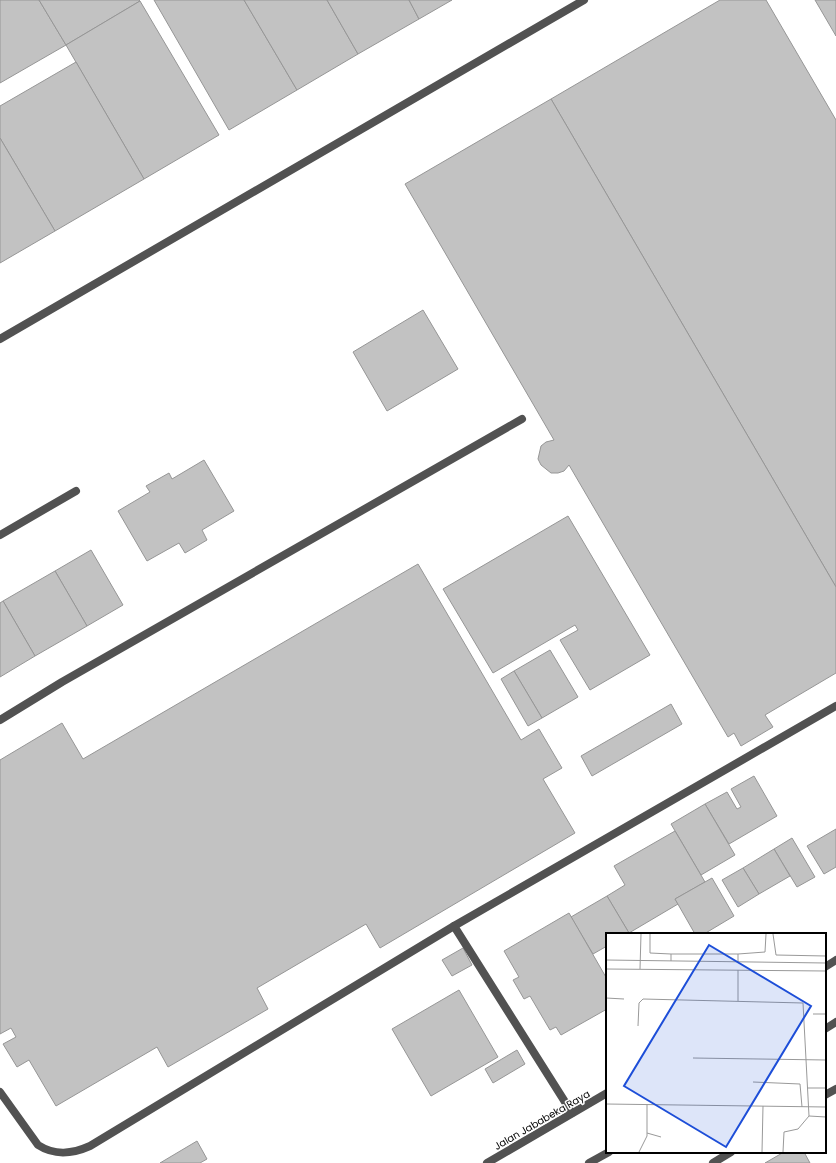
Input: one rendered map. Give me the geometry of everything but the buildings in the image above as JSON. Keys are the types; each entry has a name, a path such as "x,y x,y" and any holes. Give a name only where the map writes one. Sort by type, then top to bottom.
{"street":[{"path":"0,339 584,0"},
{"path":"0,720 62,682 522,419"},
{"path":"0,535 76,491"},
{"path":"0,1092 38,1145 46,1150 67,1154 77,1152 90,1146 454,926 836,706"},
{"path":"454,926 572,1113"},
{"path":"826,966 836,960"},
{"path":"826,1028 836,1022"},
{"path":"826,1094 836,1089"},
{"name":"Jalan Jababeka Raya","path":"487,1163 606,1094"},
{"path":"589,1163 599,1160 608,1153"},
{"path":"713,1163 729,1153"}]}
